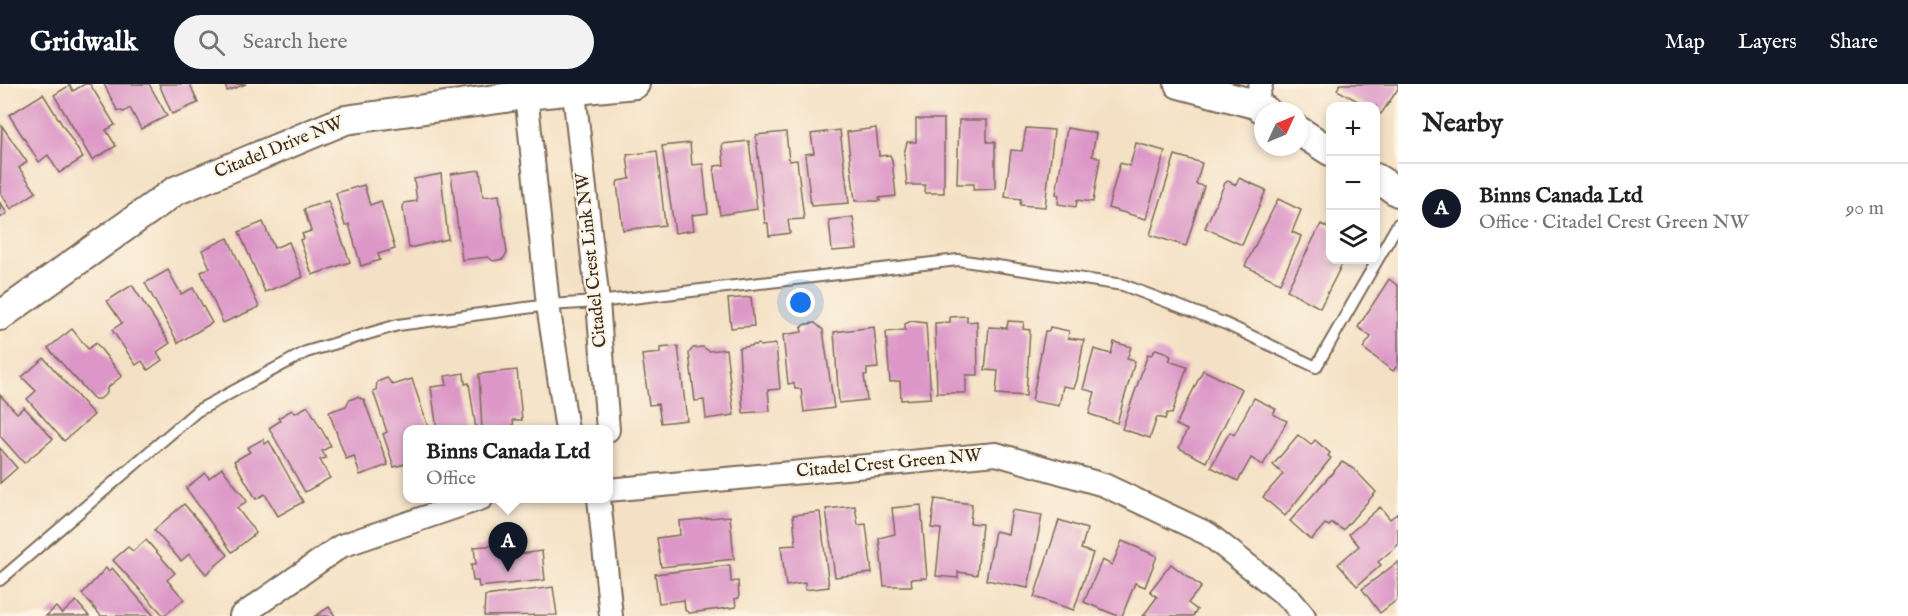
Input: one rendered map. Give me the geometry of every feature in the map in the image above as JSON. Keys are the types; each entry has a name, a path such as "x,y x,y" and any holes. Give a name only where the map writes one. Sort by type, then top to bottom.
{"street":[{"name":"Citadel Drive NW","path":"0,315 175,191 345,120 525,89 634,84"},
{"path":"1179,84 1261,100"},
{"name":"Citadel Crest Link NW","path":"573,88 598,302 607,425"},
{"path":"525,89 548,305 566,425"},
{"path":"1308,137 1326,148"},
{"path":"1380,181 1398,192"},
{"name":"Citadel Crest Green NW","path":"613,490 996,454 1104,484 1208,534 1288,598 1304,616"},
{"path":"241,616 341,546 467,503"},
{"path":"600,503 611,616"}],"lane":[{"path":"0,580 197,411 306,352 398,325 548,305 598,302 958,260 1123,285 1226,324 1316,367 1398,224"}],"building":[{"path":"85,84 90,84 115,125 106,130 116,146 92,160 54,95 70,85 73,91"},
{"path":"104,84 149,84 167,116 141,129 130,108 124,112 117,110"},
{"path":"159,84 190,84 198,103 172,114"},
{"path":"225,84 246,84 227,91"},
{"path":"1340,84 1398,84 1398,89 1381,114 1380,102 1360,102 1337,90"},
{"path":"43,94 83,158 59,173 48,155 39,162 9,115"},
{"path":"916,119 944,119 944,193 925,193 925,185 907,185 904,154 907,142 916,142"},
{"path":"959,120 987,120 987,142 995,142 995,189 973,190 974,184 957,184"},
{"path":"2,126 27,162 19,168 36,192 11,209 0,192"},
{"path":"876,128 879,156 890,155 892,160 896,196 879,198 880,201 855,201 847,132"},
{"path":"1026,128 1054,130 1045,207 1020,205 1021,199 1005,197 1011,150 1022,151"},
{"path":"1067,128 1096,133 1092,156 1100,158 1093,202 1077,200 1076,207 1058,204 1059,195 1056,194"},
{"path":"840,130 849,203 811,206 805,154 814,153 811,134"},
{"path":"786,132 789,161 797,160 804,219 788,220 790,233 769,236 768,223 765,223 756,135"},
{"path":"749,141 757,209 720,215 714,173 715,166 724,165 722,144"},
{"path":"690,143 692,165 703,164 708,213 692,215 694,230 675,233 662,146"},
{"path":"1136,143 1165,151 1146,219 1108,208 1120,163 1130,166"},
{"path":"657,151 665,225 623,230 617,184 618,181 630,179 627,155"},
{"path":"1175,155 1202,163 1196,184 1204,186 1186,246 1150,235"},
{"path":"480,170 483,197 499,195 507,253 503,259 493,261 488,257 462,260 451,174"},
{"path":"441,174 448,239 409,248 403,208 404,203 417,201 414,179"},
{"path":"1239,178 1266,190 1242,245 1205,228 1225,183 1228,181 1236,185"},
{"path":"364,185 370,205 381,201 395,249 378,254 380,260 361,266 349,224 345,226 336,193"},
{"path":"1278,199 1301,210 1292,232 1301,236 1280,283 1245,266"},
{"path":"328,201 350,262 312,275 300,240 304,238 302,234 311,231 304,209"},
{"path":"0,203 7,213 0,218"},
{"path":"853,217 857,249 832,251 829,220"},
{"path":"263,222 274,248 289,242 303,277 265,292 239,232"},
{"path":"1321,224 1326,227 1326,264 1342,264 1320,308 1287,290"},
{"path":"228,238 259,307 223,323 201,272 210,268 202,250"},
{"path":"168,270 181,294 193,288 212,323 178,343 145,283"},
{"path":"1389,279 1398,286 1398,365 1393,371 1363,348 1371,337 1358,327"},
{"path":"132,285 170,343 157,352 162,360 148,370 142,361 136,365 112,330 122,323 107,301"},
{"path":"751,297 754,326 731,328 728,299"},
{"path":"967,316 967,322 977,321 978,375 966,375 966,393 937,393 935,323 950,322 950,317"},
{"path":"911,321 926,323 931,398 901,400 900,381 890,382 886,332 905,330 905,324"},
{"path":"1008,321 1024,322 1023,329 1030,330 1026,396 996,394 998,371 985,370 989,327 1007,328"},
{"path":"815,323 823,330 834,408 804,412 801,389 795,389 794,383 788,384 783,335 802,332 801,328 806,324"},
{"path":"874,327 878,368 867,369 867,375 864,375 867,400 839,403 834,332"},
{"path":"1050,327 1069,331 1068,338 1084,340 1074,388 1063,386 1059,406 1032,401 1045,331 1049,331"},
{"path":"72,329 88,349 96,343 122,376 107,388 107,393 100,399 94,399 48,348"},
{"path":"1114,342 1131,347 1127,359 1135,361 1117,423 1089,414 1095,392 1083,389 1094,349 1111,354"},
{"path":"759,344 760,346 776,344 780,389 768,390 770,411 743,413 739,348"},
{"path":"678,346 687,420 661,423 658,404 649,405 642,355 660,353 660,348"},
{"path":"703,347 709,351 726,349 734,415 706,419 704,400 695,401 689,353 693,348"},
{"path":"1156,349 1167,353 1171,357 1169,361 1187,367 1172,414 1167,413 1165,419 1157,417 1150,438 1122,429 1148,354 1151,355"},
{"path":"44,358 94,415 64,441 27,399 36,391 22,377"},
{"path":"517,370 522,420 513,420 514,425 482,425 479,374"},
{"path":"1203,370 1242,389 1206,462 1179,448 1187,430 1176,425"},
{"path":"464,373 465,384 469,383 475,425 436,425 431,387 447,385 445,376"},
{"path":"387,378 393,385 412,379 427,425 403,425 403,464 394,467 383,434 387,432 373,391 376,390 377,382"},
{"path":"0,395 17,413 24,407 53,439 24,463 0,436"},
{"path":"357,397 364,400 388,465 360,475 354,456 346,459 329,412 346,406 349,400"},
{"path":"1254,398 1276,409 1273,414 1287,421 1263,465 1251,458 1238,481 1211,467 1230,432 1234,435"},
{"path":"308,406 331,446 322,451 326,458 320,460 330,478 305,492 269,428 280,421 278,418 292,410 295,413"},
{"path":"1298,435 1311,445 1315,440 1330,453 1328,456 1331,458 1285,516 1263,497 1283,474 1273,465"},
{"path":"263,439 265,444 269,441 303,502 278,516 265,494 256,499 234,461 250,452 247,448"},
{"path":"0,448 17,468 0,483"},
{"path":"1342,462 1354,469 1376,492 1343,530 1332,523 1329,526 1325,524 1311,540 1290,521"},
{"path":"222,468 247,501 237,508 256,533 232,552 186,488 205,473 209,478"},
{"path":"935,499 972,504 970,523 982,524 977,575 958,572 958,578 936,576 941,529 931,528"},
{"path":"184,504 228,555 206,574 189,554 181,561 154,530"},
{"path":"921,505 927,578 911,579 912,586 884,586 879,538 895,534 892,508"},
{"path":"855,506 858,525 866,524 872,573 835,577 826,509"},
{"path":"1380,507 1390,519 1398,513 1398,545 1378,562 1381,565 1357,586 1338,564 1359,546 1349,534"},
{"path":"1012,510 1042,515 1028,588 986,580 995,531 1008,534"},
{"path":"820,512 829,587 805,590 805,583 786,586 781,546 796,545 793,515"},
{"path":"730,516 734,559 661,567 657,538 680,535 679,521"},
{"path":"1059,520 1087,529 1081,549 1093,553 1074,610 1034,597"},
{"path":"146,540 175,573 167,580 184,599 164,616 113,560 128,547 133,551"},
{"path":"1122,541 1157,556 1145,587 1135,583 1122,616 1118,616 1084,602 1102,560 1112,565"},
{"path":"510,544 512,555 542,551 545,580 479,587 478,581 473,581 471,564 476,564 474,547"},
{"path":"1398,562 1398,599 1380,613 1362,589"},
{"path":"1171,564 1201,587 1188,603 1197,610 1193,616 1143,616 1157,597 1150,591"},
{"path":"730,565 731,582 738,581 739,598 735,599 736,607 689,613 685,610 684,600 659,603 655,574"},
{"path":"106,568 108,571 112,568 154,616 101,616 82,594"},
{"path":"553,587 557,615 484,616 485,596"},
{"path":"76,601 89,616 46,616 56,607 62,614"},
{"path":"329,607 335,616 315,616"}],"place":[{"name":"Binns Canada Ltd","path":"508,572"}]}
